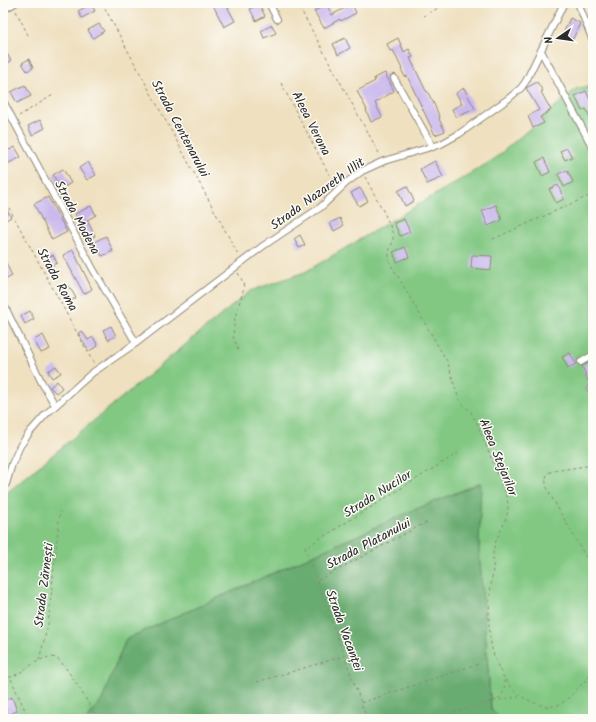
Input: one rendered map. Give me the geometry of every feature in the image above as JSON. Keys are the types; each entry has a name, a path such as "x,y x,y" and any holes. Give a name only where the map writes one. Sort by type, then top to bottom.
{"street":[{"path":"269,3 277,19"},
{"name":"Strada Nazareth Illit","path":"6,484 12,464 20,446 30,432 55,405 97,370 263,246 321,207 362,171 384,161 432,147 459,134 521,88 526,81 564,3"},
{"path":"578,3 593,41"},
{"path":"3,10 14,4"},
{"path":"541,51 593,148"},
{"path":"394,78 432,147"},
{"name":"Strada Modena","path":"3,101 93,269 136,342"},
{"path":"3,303 42,383 55,405"},
{"path":"581,362 593,355"}],"path":[{"name":"Strada Centenarului","path":"102,3 242,262"},
{"path":"297,3 371,140 384,161"},
{"path":"424,16 447,3"},
{"path":"14,4 28,35"},
{"name":"Aleea Verona","path":"282,83 338,191"},
{"path":"3,126 53,95"},
{"name":"Aleea Stejarilor","path":"362,171 390,225 393,235 393,241 388,252 390,263 448,363 459,400 470,411 477,423 507,499 508,504 506,519 494,548 489,594 489,619 492,649 496,664 512,690 520,696"},
{"path":"493,239 593,194"},
{"name":"Strada Roma","path":"3,197 97,370"},
{"path":"235,267 243,282 244,288 235,317 234,336 239,353"},
{"name":"Strada Nucilor","path":"305,548 458,453"},
{"path":"593,465 553,471 548,473 545,477 551,496 588,561 593,573"},
{"name":"Strada Zărnești","path":"39,660 48,625 60,511"},
{"name":"Strada Platanului","path":"317,581 427,522"},
{"name":"Strada Vacanței","path":"305,548 367,719"},
{"path":"256,682 344,656"},
{"path":"3,678 11,678 39,660 51,657 57,659 66,670 98,719"},
{"path":"361,703 478,664"},
{"path":"430,719 497,700 520,696 536,704 556,706 562,703 593,672"},
{"path":"11,678 29,719"},
{"path":"497,700 502,696 505,688 504,678"}],"green space":[{"path":"593,86 593,719 500,719 491,709 479,548 480,483 414,510 126,639 102,700 87,719 3,719 3,496 250,291 305,272 493,160 577,88"},
{"path":"481,483 479,548 491,709 500,719 87,719 102,700 126,639 414,510"}],"building":[{"path":"217,3 237,3 228,8 235,21 224,27 213,5"},
{"path":"91,4 95,11 82,18 78,11"},
{"path":"259,4 265,16 256,21 250,9"},
{"path":"352,4 356,13 341,21 340,19 324,28 314,11 327,5 332,15"},
{"path":"570,18 580,23 573,39 563,34"},
{"path":"99,24 104,31 93,38 88,30"},
{"path":"272,25 276,33 264,38 261,31"},
{"path":"345,38 350,48 338,55 333,44"},
{"path":"398,38 404,52 409,49 413,57 410,58 434,104 445,131 435,135 407,76 405,77 393,50 390,51 387,44"},
{"path":"3,46 11,61 3,65"},
{"path":"29,59 33,68 27,71 22,63"},
{"path":"385,73 394,91 375,103 382,117 371,122 367,110 357,91 375,81 374,78"},
{"path":"537,82 543,91 541,92 551,110 540,117 544,123 533,128 528,116 539,110 526,88"},
{"path":"25,85 31,96 17,103 11,92"},
{"path":"464,88 475,109 456,117 452,109 462,104 456,93"},
{"path":"586,91 593,106 593,126 586,109 582,111 575,96"},
{"path":"40,120 45,128 32,135 28,126"},
{"path":"15,147 21,157 3,166 3,153"},
{"path":"567,148 572,157 565,160 560,151"},
{"path":"544,158 550,172 542,176 536,162"},
{"path":"435,161 443,177 427,184 420,169"},
{"path":"88,162 96,175 87,180 79,168"},
{"path":"63,169 71,183 61,189 53,175"},
{"path":"567,170 573,182 564,187 558,174"},
{"path":"558,185 564,199 556,203 549,189"},
{"path":"407,186 414,201 405,206 398,191"},
{"path":"360,188 368,201 359,206 351,193"},
{"path":"48,197 67,232 52,240 34,204"},
{"path":"3,203 11,217 3,222"},
{"path":"496,205 502,220 488,226 482,211"},
{"path":"91,206 96,215 87,220 95,236 86,241 79,226 81,224 75,214"},
{"path":"340,218 343,226 334,231 330,223"},
{"path":"404,219 410,232 400,236 394,223"},
{"path":"300,235 305,245 299,248 294,239"},
{"path":"106,236 113,251 102,256 94,242"},
{"path":"405,247 409,257 397,262 393,252"},
{"path":"73,250 92,289 84,294 63,255"},
{"path":"53,255 57,263 50,266 46,258"},
{"path":"472,255 492,256 491,270 471,268"},
{"path":"3,256 12,276 3,281"},
{"path":"69,286 76,298 68,302 62,289"},
{"path":"30,311 34,319 25,324 21,316"},
{"path":"111,326 116,336 108,340 103,330"},
{"path":"82,331 88,340 93,337 98,346 89,351 78,333"},
{"path":"43,335 50,349 41,353 34,340"},
{"path":"570,353 576,364 568,368 562,357"},
{"path":"593,360 593,391 590,393 587,391 589,383 582,366"},
{"path":"56,366 61,373 52,378 48,371"},
{"path":"57,381 62,388 56,393 50,387"},
{"path":"12,697 17,711 8,715 3,701"}]}
